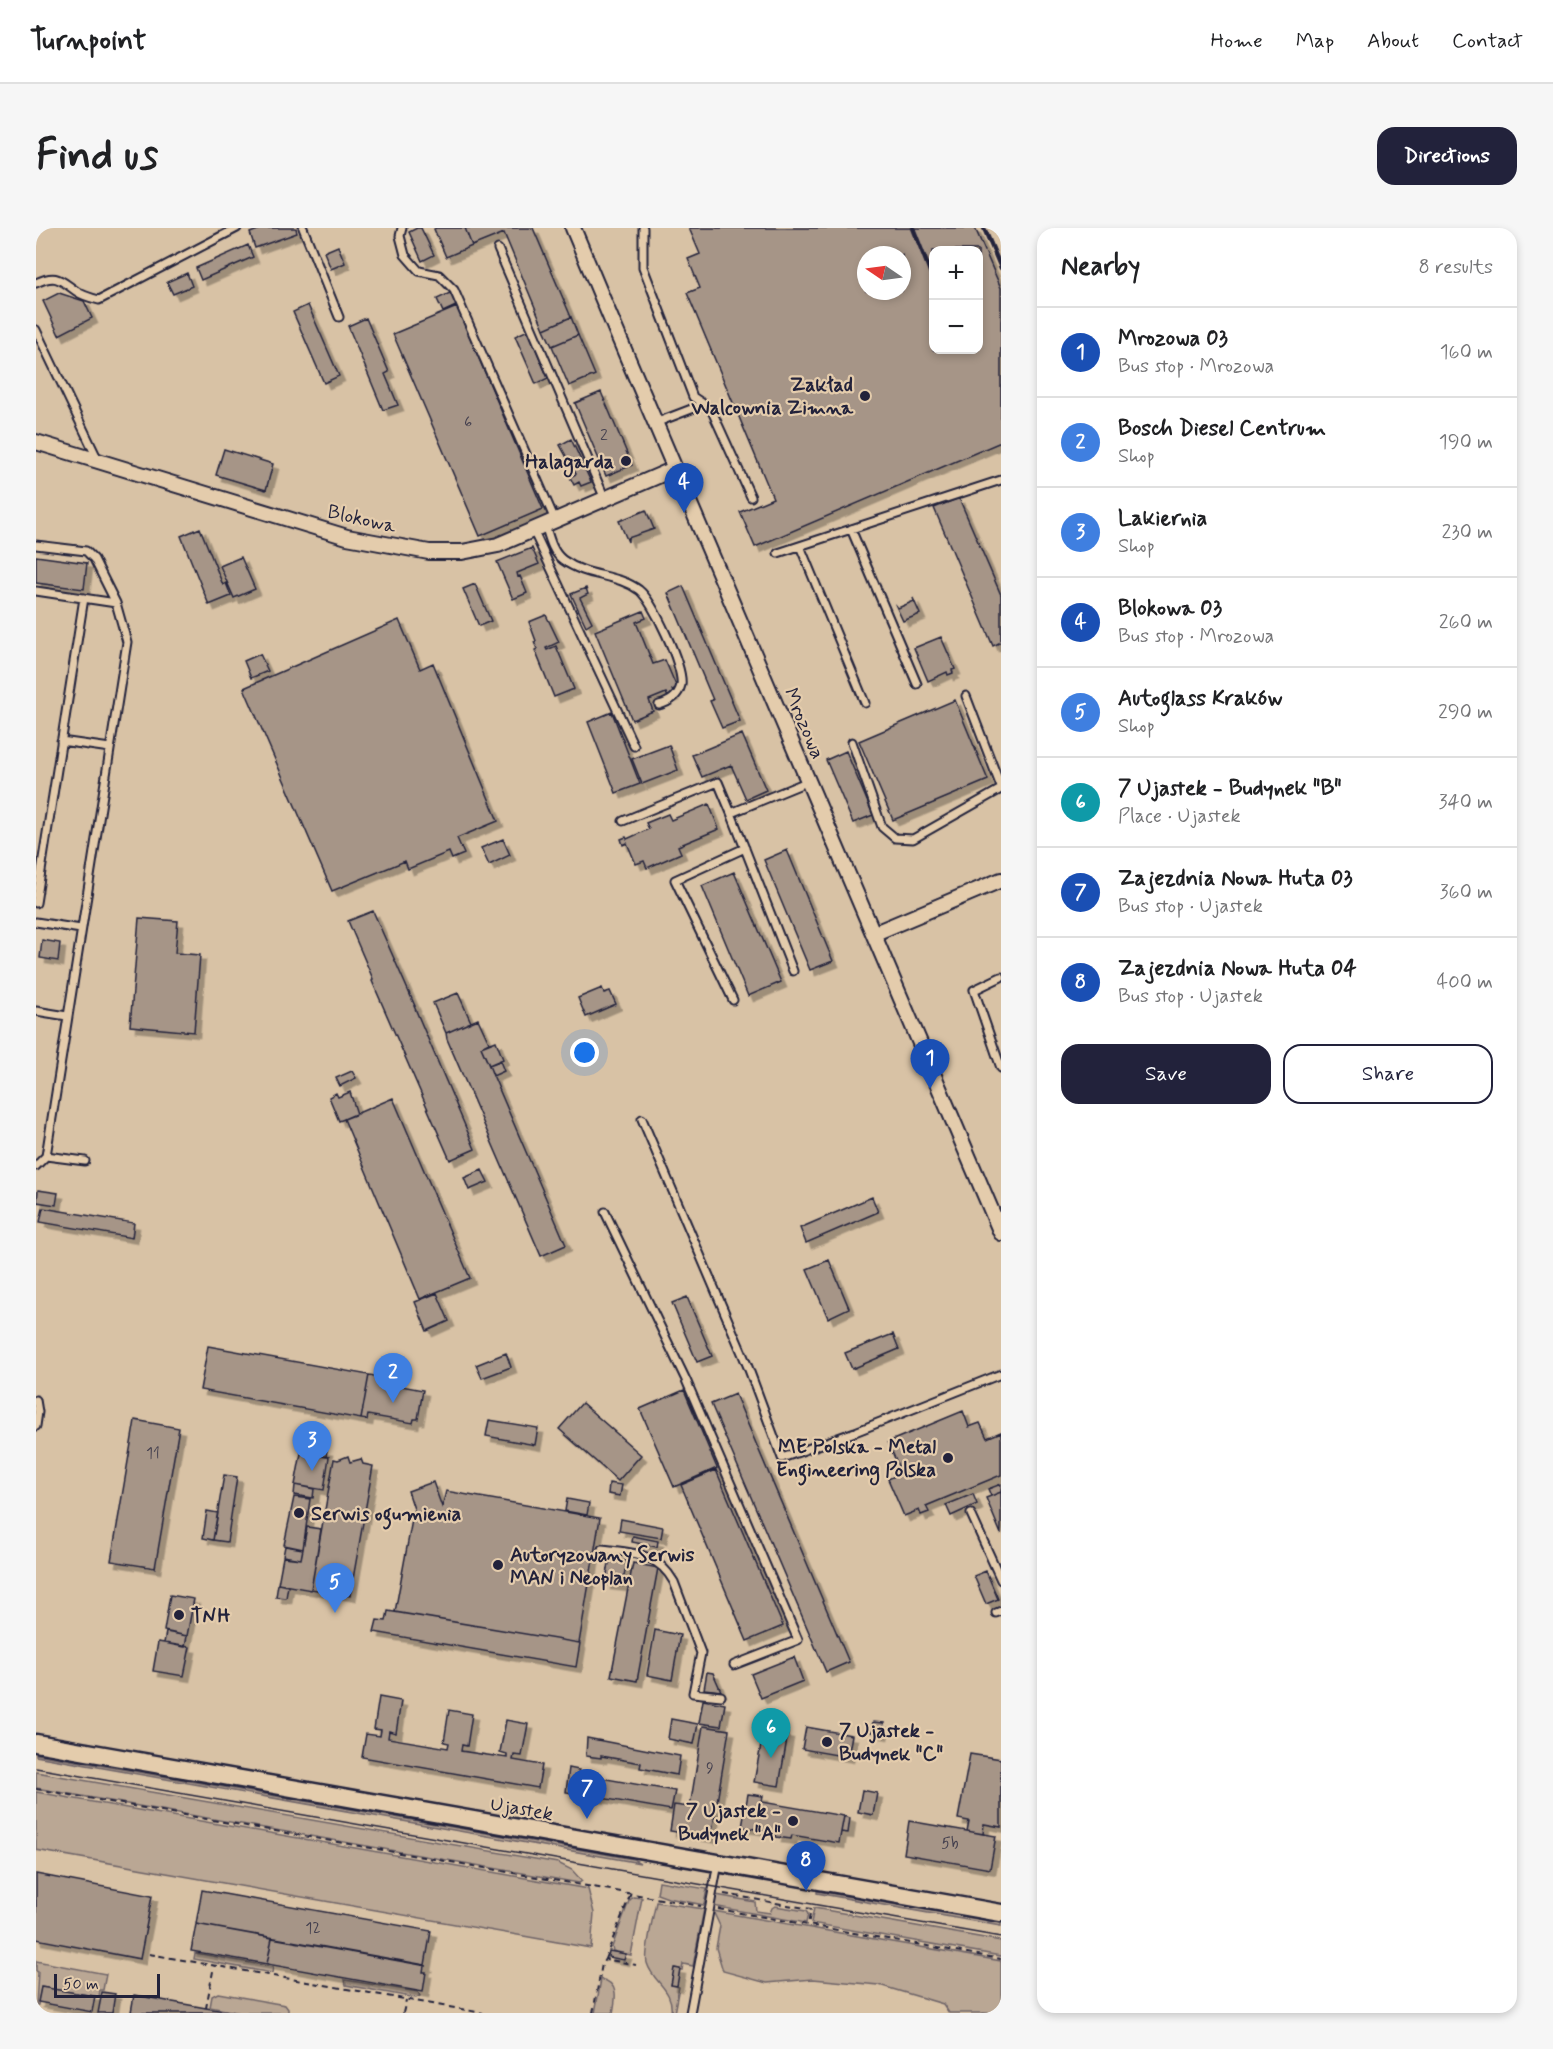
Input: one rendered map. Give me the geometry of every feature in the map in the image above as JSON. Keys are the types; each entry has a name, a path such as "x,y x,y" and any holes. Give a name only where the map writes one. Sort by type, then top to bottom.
{"street":[{"name":"Mrozowa","path":"573,228 1001,1233"},
{"name":"Blokowa","path":"36,442 347,537 429,552 462,552 498,545 674,469"},
{"path":"875,933 1001,880"},
{"name":"Ujastek","path":"36,1743 1001,1913"}],"lane":[{"path":"36,283 47,278 58,278 87,298 99,300 237,228"},
{"path":"303,228 339,317"},
{"path":"402,228 400,236 405,255 419,271 439,275 454,290 544,525 634,746"},
{"path":"643,228 643,267 693,398 711,410 752,497"},
{"path":"498,249 605,499"},
{"path":"36,330 98,460"},
{"path":"655,423 702,405"},
{"path":"778,553 1001,480"},
{"path":"544,525 550,543 561,558 579,570 619,579 640,591 655,610 681,673 681,684 677,694 670,702 659,705"},
{"path":"851,529 917,684"},
{"path":"36,545 86,551 94,559 116,603 127,642 46,1155 36,1166"},
{"path":"800,546 865,703"},
{"path":"36,591 116,603"},
{"path":"36,903 84,598"},
{"path":"852,742 882,827 895,838 913,839 1001,788 966,696"},
{"path":"61,741 110,748"},
{"path":"730,813 809,781"},
{"path":"623,821 718,782 793,972"},
{"path":"733,1000 675,880 745,848"},
{"path":"36,922 81,929"},
{"path":"1001,977 974,990 1001,1068"},
{"path":"36,1011 67,1016"},
{"path":"642,1119 748,1367 782,1458 855,1432 1001,1374"},
{"path":"46,1155 85,1161"},
{"path":"605,1212 686,1380 798,1640 734,1665"},
{"path":"36,1400 38,1412 36,1426"},
{"path":"971,1514 1001,1580"},
{"path":"602,1549 650,1557 669,1572 701,1653 693,1693 721,1696"},
{"path":"690,2013 718,1863"}],"path":[{"path":"36,1790 1001,1959"},
{"path":"712,1892 811,1909 808,1925"},
{"path":"593,2013 602,1964 606,1959 631,1893"},
{"path":"149,1954 483,2013"},
{"path":"606,1959 636,1965"},
{"path":"206,2008 214,1966"},
{"path":"403,2013 406,2000"}],"shaded area":[{"path":"36,1754 633,1859 640,1863 36,1756"},
{"path":"36,1772 558,1863 572,1870 582,1881 579,1883 36,1788"},
{"path":"36,1792 588,1889 594,1913 591,1948 36,1850"},
{"path":"659,1881 707,1889 704,1905 657,1894"},
{"path":"817,1891 1001,1923 1001,1926 817,1893"},
{"path":"716,1895 755,1902 756,1911 770,1913 775,1906 806,1911 808,1914 806,1923 713,1906"},
{"path":"633,1897 642,1898 631,1955 613,1951 612,1947 629,1901"},
{"path":"656,1902 704,1909 693,1966 683,1964 682,1970 675,1968 671,1985 679,1987 674,2013 671,2013 669,1998 650,1970 646,1958"},
{"path":"814,1908 1001,1941 1001,1956 811,1923"},
{"path":"713,1911 1001,1961 1001,2013 949,2013 943,2004 879,1985 813,1979 767,1983 723,1971 716,1948 720,1926"},
{"path":"195,1953 273,1967 272,1973 194,1959"},
{"path":"36,1961 106,1974 103,1990 100,1990 99,1997 41,1987 38,2005 36,2005 38,1972"},
{"path":"601,1979 611,1984 615,1992 613,2013 595,2013"},
{"path":"345,1980 418,1992 420,1996 416,1998 346,1985"},
{"path":"218,1993 285,2005 288,2013 241,2013 210,2007 212,1996"}],"building":[{"path":"263,228 296,228 297,233 255,248 250,233"},
{"path":"421,228 434,255 422,261 409,232"},
{"path":"465,228 472,246 446,257 434,229"},
{"path":"465,228 533,228 571,317 544,329 504,233 472,246"},
{"name":"Zakład Walcownia Zimna","path":"689,228 975,228 983,246 929,246 929,354 983,354 983,246 1001,288 1001,442 755,547 740,512 773,498 687,293 700,288 688,259 700,254"},
{"path":"248,245 253,257 201,280 196,268"},
{"path":"338,246 345,263 331,269 324,252"},
{"path":"187,273 192,286 173,294 167,282"},
{"path":"452,292 458,305 443,312 437,299"},
{"path":"59,293 84,301 92,318 59,335 43,301"},
{"path":"308,305 339,376 324,383 293,312"},
{"path":"457,307 543,509 480,536 393,334"},
{"path":"571,317 578,335 552,346 544,329"},
{"path":"366,318 389,372 385,374 398,405 383,410 348,326"},
{"path":"528,330 548,378 536,384 515,336"},
{"path":"578,335 595,375 569,386 552,346"},
{"path":"601,392 632,465 606,476 575,403"},
{"path":"571,439 591,482 581,486 579,482 574,485 570,477 576,474 560,445"},
{"path":"224,449 273,464 266,490 216,475"},
{"path":"959,498 1001,595 1001,642 993,646 934,508"},
{"path":"646,510 654,529 628,538 628,542 619,521"},
{"path":"200,528 223,585 226,583 231,596 209,605 181,536"},
{"path":"532,548 539,564 517,573 527,593 513,599 497,562"},
{"path":"36,556 87,563 84,589 36,583"},
{"path":"241,557 255,589 234,598 220,566"},
{"path":"475,584 491,621 479,626 463,589"},
{"path":"683,586 740,721 722,728 710,701 713,700 668,593"},
{"path":"586,588 588,594 580,598 592,622 586,626 571,594"},
{"path":"913,598 920,614 903,621 895,604 898,608 914,601"},
{"path":"643,611 646,618 636,622 653,664 665,660 677,688 672,690 674,695 668,697 666,693 649,700 653,711 632,720 595,631"},
{"path":"546,615 559,642 546,648 547,650 556,646 574,689 554,697 535,650 537,649 534,642 536,641 529,622"},
{"path":"399,620 420,669 433,663 498,821 457,838 464,854 452,859 449,852 408,869 405,861 332,891 244,688"},
{"path":"941,637 955,669 952,670 953,673 948,675 947,672 928,681 914,648"},
{"path":"260,654 268,671 251,678 244,661"},
{"path":"955,700 988,780 893,820 859,741"},
{"path":"612,712 640,784 616,793 588,722"},
{"path":"742,734 766,790 746,799 731,765 702,777 692,755"},
{"path":"669,745 678,770 642,784 632,759"},
{"path":"846,751 873,815 853,823 826,760"},
{"path":"709,804 719,829 678,846 681,853 647,868 644,861 636,864 627,843 623,845 621,839 626,837 627,839 649,829 646,823 668,814 671,820"},
{"path":"503,839 510,855 489,865 481,848"},
{"path":"787,850 833,961 810,970 764,860"},
{"path":"734,872 781,982 748,996 702,886"},
{"path":"373,911 475,1149 450,1160 348,921"},
{"path":"139,918 178,921 175,953 200,955 194,1032 130,1026"},
{"path":"42,940 60,943 58,961 40,958"},
{"path":"602,988 604,993 610,991 616,1004 586,1017 578,998"},
{"path":"458,993 471,1022 446,1033 433,1003"},
{"path":"478,1019 489,1043 481,1047 566,1245 541,1256 447,1039 446,1033"},
{"path":"496,1041 503,1059 489,1065 481,1047"},
{"path":"500,1061 504,1071 493,1076 489,1065"},
{"path":"352,1071 356,1078 340,1086 336,1078"},
{"path":"350,1092 357,1114 339,1121 329,1097 336,1093 338,1097"},
{"path":"393,1098 470,1278 420,1299 344,1119"},
{"path":"482,1170 488,1182 469,1190 464,1178"},
{"path":"38,1190 58,1193 56,1205 37,1202"},
{"path":"872,1197 878,1212 806,1243 800,1228"},
{"path":"43,1208 134,1223 132,1238 40,1222"},
{"path":"829,1260 849,1308 828,1318 807,1269"},
{"path":"437,1293 449,1321 427,1331 415,1302"},
{"path":"687,1297 712,1356 697,1362 672,1303"},
{"path":"893,1334 899,1349 852,1369 845,1353"},
{"path":"208,1346 369,1375 361,1419 200,1390"},
{"path":"506,1353 511,1367 482,1378 476,1365"},
{"path":"369,1375 397,1380 396,1385 423,1390 418,1419 414,1419 413,1423 368,1415 367,1420 361,1419"},
{"path":"684,1390 717,1468 674,1487 640,1409"},
{"path":"735,1394 849,1662 826,1672 711,1404"},
{"path":"582,1403 641,1455 618,1481 559,1429"},
{"name":"ME Polska - Metal Engineering Polska","path":"963,1411 969,1427 980,1423 987,1438 1001,1432 1001,1475 926,1506 929,1512 921,1515 919,1510 904,1516 888,1479 901,1473 888,1442"},
{"path":"135,1420 179,1428 155,1568 111,1561"},
{"path":"489,1420 538,1428 535,1445 486,1436"},
{"path":"302,1447 327,1450 326,1457 301,1453"},
{"path":"301,1453 329,1457 324,1490 295,1485"},
{"path":"348,1456 350,1462 361,1459 363,1464 373,1466 350,1596 311,1589 334,1459 338,1460"},
{"path":"716,1470 783,1626 747,1641 681,1485"},
{"path":"224,1475 237,1477 227,1542 213,1540"},
{"name":"Autoryzowany Serwis MAN i Neoplan","path":"433,1482 442,1507 446,1491 600,1518 579,1643 395,1612 414,1509 408,1491"},
{"path":"609,1483 622,1485 620,1496 608,1494"},
{"path":"1001,1484 1001,1492 991,1496 988,1489"},
{"path":"295,1485 314,1489 313,1498 294,1495"},
{"path":"1001,1492 1001,1534 986,1498"},
{"path":"973,1494 977,1504 951,1516 946,1505"},
{"name":"Serwis ogumienia","path":"294,1497 310,1499 303,1549 284,1545"},
{"path":"567,1499 589,1503 587,1515 565,1511"},
{"path":"207,1511 218,1513 213,1540 203,1538"},
{"path":"621,1519 663,1527 661,1538 619,1531"},
{"path":"307,1527 321,1529 311,1590 278,1584 283,1557 301,1559"},
{"path":"633,1536 658,1541 657,1547 632,1542"},
{"path":"285,1546 303,1549 301,1559 283,1556"},
{"path":"610,1558 627,1561 622,1586 605,1584"},
{"path":"633,1563 658,1568 637,1681 611,1676"},
{"path":"986,1571 998,1599 986,1604 974,1576"},
{"path":"278,1584 288,1586 286,1598 276,1597"},
{"name":"TNH","path":"170,1595 194,1599 187,1636 164,1631"},
{"path":"388,1611 580,1643 576,1667 374,1632 377,1620 386,1621"},
{"path":"655,1630 680,1635 672,1680 647,1675"},
{"path":"166,1632 187,1636 185,1647 164,1643"},
{"path":"158,1642 190,1647 184,1676 153,1671"},
{"path":"794,1657 803,1681 761,1698 751,1674"},
{"path":"707,1672 713,1673 721,1691 704,1689"},
{"path":"379,1697 401,1701 396,1733 389,1731 388,1738 448,1748 449,1743 444,1742 449,1710 472,1714 467,1746 462,1745 461,1751 507,1758 507,1754 500,1752 506,1720 528,1724 522,1756 514,1755 513,1760 542,1765 538,1788 362,1757 366,1734 380,1736 381,1730 374,1729"},
{"path":"703,1700 725,1704 721,1726 699,1723"},
{"path":"671,1719 698,1724 694,1744 668,1739"},
{"path":"873,1722 884,1723 882,1734 871,1732"},
{"path":"703,1726 729,1730 711,1838 670,1831 674,1805 690,1807"},
{"name":"7 Ujastek - Budynek \"C\"","path":"806,1727 852,1735 848,1757 802,1749"},
{"path":"764,1729 788,1733 779,1786 754,1782"},
{"path":"587,1738 680,1756 677,1775 640,1768 641,1763 601,1756 601,1758 586,1756"},
{"path":"970,1754 1001,1759 1001,1827 984,1824 983,1834 967,1831 969,1821 958,1819"},
{"path":"569,1768 579,1770 578,1774 675,1791 671,1810 566,1792"},
{"path":"862,1790 877,1793 873,1815 858,1812"},
{"name":"7 Ujastek - Budynek \"A\"","path":"748,1794 763,1796 762,1802 844,1816 839,1843 792,1835 791,1839 776,1837 777,1832 742,1827"},
{"path":"844,1816 850,1818 848,1833 841,1832"},
{"path":"909,1821 996,1836 990,1869 904,1854"},
{"path":"36,1874 152,1896 140,1959 36,1939"},
{"path":"202,1890 431,1931 425,1965 196,1924"},
{"path":"196,1924 272,1938 267,1964 191,1951"},
{"path":"272,1938 427,1966 424,1966 423,1972 426,1972 423,1992 267,1964"},
{"path":"609,1951 626,1954 624,1960 608,1957"},
{"path":"674,1968 680,1969 677,1986 671,1985"},
{"path":"41,1987 95,1996 92,2012 38,2002"},
{"path":"102,1992 115,1994 112,2013 98,2013"},
{"path":"134,1995 236,2013 135,2013 131,2012"}],"tram line":[{"path":"36,1768 1001,1937"}],"railway":[{"path":"913,228 929,269"},
{"path":"984,228 1001,268"}],"place":[{"name":"Zakład Walcownia Zimna","path":"865,396"},
{"name":"Halagarda","path":"626,461"},
{"name":"Blokowa 03","path":"684,513"},
{"name":"Mrozowa 03","path":"930,1089"},
{"name":"Bosch Diesel Centrum","path":"393,1403"},
{"name":"ME Polska - Metal Engineering Polska","path":"948,1458"},
{"name":"Lakiernia","path":"312,1471"},
{"name":"Serwis ogumienia","path":"299,1513"},
{"name":"Autoryzowany Serwis MAN i Neoplan","path":"498,1565"},
{"name":"Autoglass Kraków","path":"335,1613"},
{"name":"TNH","path":"179,1615"},
{"name":"7 Ujastek - Budynek \"C\"","path":"827,1742"},
{"name":"7 Ujastek - Budynek \"B\"","path":"771,1758"},
{"name":"Zajezdnia Nowa Huta 03","path":"587,1819"},
{"name":"7 Ujastek - Budynek \"A\"","path":"793,1821"},
{"name":"Zajezdnia Nowa Huta 04","path":"806,1891"}]}
